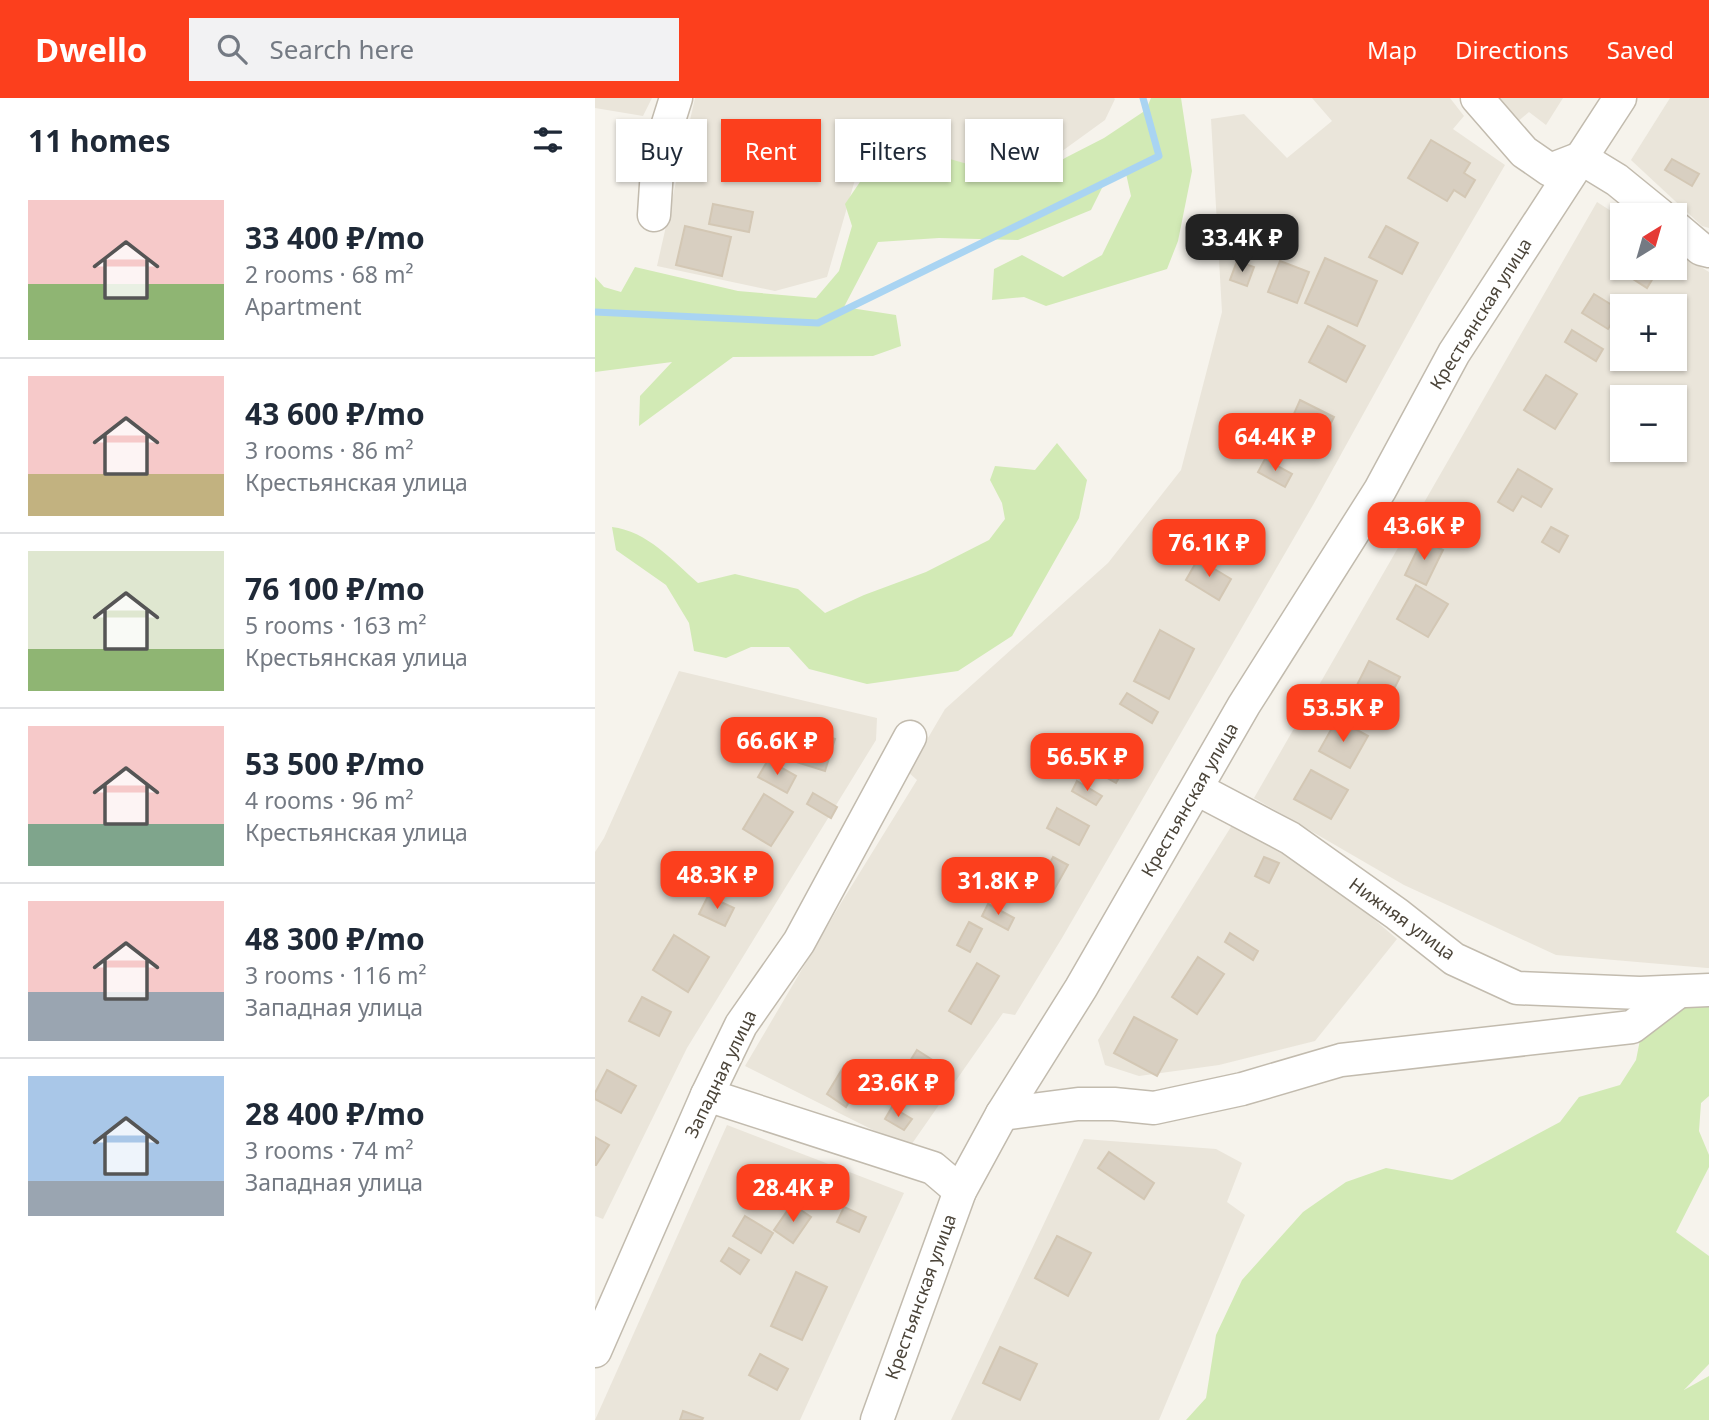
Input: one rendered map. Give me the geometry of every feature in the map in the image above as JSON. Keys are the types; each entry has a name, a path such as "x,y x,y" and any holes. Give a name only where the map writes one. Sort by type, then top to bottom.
{"street":[{"path":"654,215 658,155 677,98"},
{"path":"1477,98 1524,152 1550,170 1581,158 1617,180 1645,203"},
{"name":"Крестьянская улица","path":"877,1420 960,1191 1002,1114 1081,988 1244,705 1380,490 1454,353 1620,98"},
{"path":"1687,237 1701,249 1709,251"},
{"name":"Западная улица","path":"595,1351 741,1025 799,942 910,737"},
{"name":"Нижняя улица","path":"1197,789 1290,838 1454,958 1517,988 1640,993 1709,990"},
{"path":"1002,1114 1078,1104 1154,1108 1242,1089 1341,1060 1632,1027 1678,992"},
{"path":"708,1095 933,1168 960,1191"}],"shaded area":[{"path":"595,98 652,98 643,116 595,108"},
{"path":"695,98 1115,99 1105,120 1063,150 1063,119 965,119 965,167 951,163 951,119 835,119 835,182 854,182 827,277 775,291 657,266 676,182 707,182 707,119 690,119"},
{"path":"1312,98 1450,98 1464,116 1453,129 1505,165 1429,295 1313,505 1062,938 1015,1015 1003,1013 909,1148 745,1066 917,780 908,772 945,709 1108,563 1181,470 1222,312 1211,119 1244,114 1287,158 1332,121"},
{"path":"1493,98 1563,98 1546,125 1529,112 1516,123"},
{"path":"1670,98 1709,98 1709,228 1702,226 1687,212 1687,203 1677,203 1631,160"},
{"path":"1597,202 1610,210 1610,280 1687,280 1687,258 1709,272 1709,968 1556,955 1404,885 1254,798"},
{"path":"679,671 877,718 876,740 687,1048 603,1219 595,1216 595,852 604,838"},
{"path":"1234,822 1305,860 1397,939 1315,1041 1219,1065 1139,1076 1105,1065 1098,1040"},
{"path":"727,1125 904,1193 800,1420 595,1420"},
{"path":"1084,1139 1216,1149 1242,1163 1227,1202 1245,1215 1159,1420 951,1420"}],"green space":[{"path":"1151,98 1181,98 1192,171 1178,241 1167,269 1046,306 1024,297 992,300 994,269 1022,255 1063,277 1102,255 1131,196 1125,169 1107,178 1091,210 1018,240 939,238 878,242 844,307 896,315 901,346 873,356 733,357 639,426 640,396 672,362 595,372 595,277 604,287 621,292 635,267 738,291 816,298 839,271 852,226 845,204 860,182 951,182 951,159 965,163 965,182 1063,182 1063,159 1104,138 1146,110"},
{"path":"1057,443 1087,480 1079,518 1012,636 958,671 867,684 809,669 789,647 751,647 726,658 694,651 689,623 666,585 616,550 612,527 637,534 648,541 698,583 735,574 798,589 825,613 926,572 989,540 1005,519 1002,503 990,480 995,466 1035,470"},
{"path":"1682,1001 1709,1006 1709,1096 1701,1103 1699,1131 1709,1155 1709,1167 1676,1232 1709,1256 1709,1364 1684,1390 1709,1376 1709,1420 1186,1420 1206,1398 1216,1335 1242,1280 1303,1212 1346,1182 1386,1168 1452,1180 1560,1122 1579,1097 1620,1085 1636,1060 1643,1025"}],"building":[{"path":"1431,140 1470,163 1464,173 1475,180 1465,197 1454,190 1447,201 1408,178"},
{"path":"1672,159 1699,174 1692,186 1665,170"},
{"path":"713,204 753,212 749,232 709,224"},
{"path":"685,226 731,237 722,276 676,265"},
{"path":"1386,226 1418,243 1402,274 1369,257"},
{"path":"1325,258 1377,281 1357,326 1305,303"},
{"path":"1237,261 1254,267 1247,286 1230,280"},
{"path":"1280,261 1309,272 1297,303 1268,292"},
{"path":"1635,280 1652,280 1647,288"},
{"path":"1594,294 1610,304 1610,326 1608,329 1582,313"},
{"path":"1328,326 1365,346 1346,382 1309,362"},
{"path":"1572,330 1603,349 1596,361 1565,342"},
{"path":"1546,375 1577,394 1555,429 1524,410"},
{"path":"1300,400 1334,417 1326,433 1293,416"},
{"path":"1265,459 1292,474 1285,487 1258,472"},
{"path":"1518,469 1552,489 1541,507 1522,496 1513,511 1498,502"},
{"path":"1209,523 1248,545 1239,560 1201,538"},
{"path":"1551,527 1568,536 1559,552 1542,542"},
{"path":"1422,540 1443,550 1426,585 1405,575"},
{"path":"1198,559 1231,579 1219,600 1186,580"},
{"path":"1416,585 1448,604 1428,637 1397,619"},
{"path":"1160,630 1194,649 1169,699 1134,681"},
{"path":"1369,661 1400,677 1387,703 1356,687"},
{"path":"1127,693 1158,712 1152,723 1120,704"},
{"path":"1337,719 1368,736 1350,768 1319,751"},
{"path":"800,728 835,739 825,771 790,760"},
{"path":"1100,742 1130,759 1116,783 1086,766"},
{"path":"768,760 796,776 787,793 758,777"},
{"path":"1311,770 1348,790 1331,819 1294,799"},
{"path":"1077,781 1102,796 1096,805 1072,791"},
{"path":"813,793 837,807 831,818 807,804"},
{"path":"764,794 793,812 771,846 743,829"},
{"path":"1057,808 1089,826 1079,845 1047,828"},
{"path":"1053,857 1068,865 1050,897 1036,889"},
{"path":"1264,857 1279,863 1269,883 1255,876"},
{"path":"724,861 749,876 740,892 715,878"},
{"path":"708,896 734,908 725,926 699,914"},
{"path":"988,904 1014,918 1008,930 982,916"},
{"path":"969,922 982,929 970,952 957,945"},
{"path":"1230,933 1258,951 1253,960 1225,942"},
{"path":"674,935 709,957 688,992 653,970"},
{"path":"1198,957 1224,974 1197,1014 1172,997"},
{"path":"977,963 999,976 971,1024 949,1011"},
{"path":"642,997 671,1012 659,1036 629,1021"},
{"path":"1134,1017 1177,1040 1157,1076 1114,1053"},
{"path":"917,1050 945,1068 924,1100 897,1082"},
{"path":"844,1066 863,1078 846,1107 827,1094"},
{"path":"607,1070 636,1086 621,1113 595,1099 595,1093"},
{"path":"892,1107 912,1119 904,1130 885,1119"},
{"path":"595,1137 609,1145 596,1165 595,1165"},
{"path":"1109,1152 1154,1183 1144,1199 1098,1168"},
{"path":"792,1204 811,1217 793,1243 774,1230"},
{"path":"844,1207 866,1217 859,1232 837,1222"},
{"path":"745,1216 773,1233 761,1253 733,1236"},
{"path":"1057,1236 1091,1253 1068,1296 1035,1278"},
{"path":"729,1248 749,1260 740,1274 721,1261"},
{"path":"796,1272 827,1287 802,1340 771,1326"},
{"path":"1000,1347 1037,1364 1020,1400 983,1383"},
{"path":"760,1354 788,1369 777,1390 749,1375"},
{"path":"683,1411 703,1418 680,1420"}],"waterway":[{"path":"595,312 818,323 1159,156 1143,98"}]}
